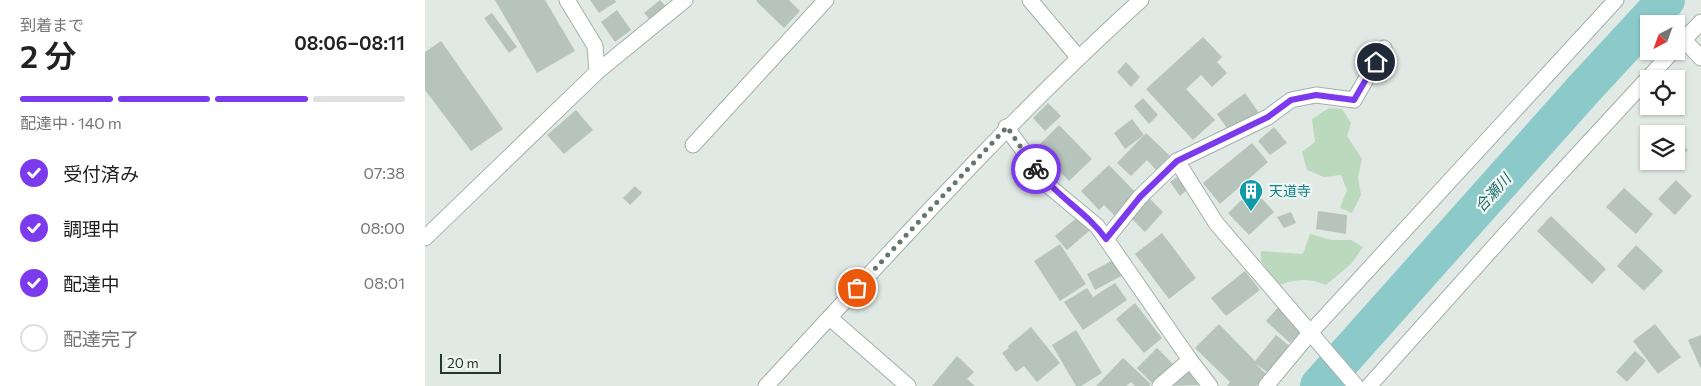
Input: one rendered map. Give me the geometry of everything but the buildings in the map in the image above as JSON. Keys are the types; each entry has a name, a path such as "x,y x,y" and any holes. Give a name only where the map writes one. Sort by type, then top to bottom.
{"street":[{"path":"567,0 595,46 597,72"},
{"path":"425,238 597,72 685,0"},
{"path":"693,145 826,0"},
{"path":"1031,0 1078,57"},
{"path":"766,386 1007,127 1078,57 1141,0"},
{"path":"1266,386 1315,339 1616,0"},
{"path":"1685,39 1701,22"},
{"path":"1685,47 1701,58"},
{"path":"1106,239 1140,197 1177,161 1268,117 1291,100 1316,95 1354,100 1384,48"},
{"path":"1369,386 1665,60"},
{"path":"1007,127 1049,187 1097,226 1190,360 1211,386"},
{"path":"1177,161 1216,223 1356,386"},
{"path":"830,318 908,386"},
{"path":"1160,386 1190,360"}],"green space":[{"path":"1329,108 1342,109 1351,123 1347,136 1362,159 1358,177 1361,195 1352,213 1340,208 1347,190 1341,175 1324,177 1307,170 1302,152 1315,142 1312,119"},
{"path":"1310,234 1331,240 1351,240 1363,247 1351,264 1326,285 1303,280 1279,285 1261,261 1261,251 1303,254"}],"waterway":[{"name":"合瀬川","path":"1319,386 1582,91 1666,0"}],"way so far":[{"path":"857,288 1007,127 1036,169"}],"place":[{"name":"天道寺","path":"1251,212"}],"route":[{"path":"1036,169 1049,187 1097,226 1106,239 1140,197 1177,161 1268,117 1291,100 1316,95 1354,100 1376,62"}]}
